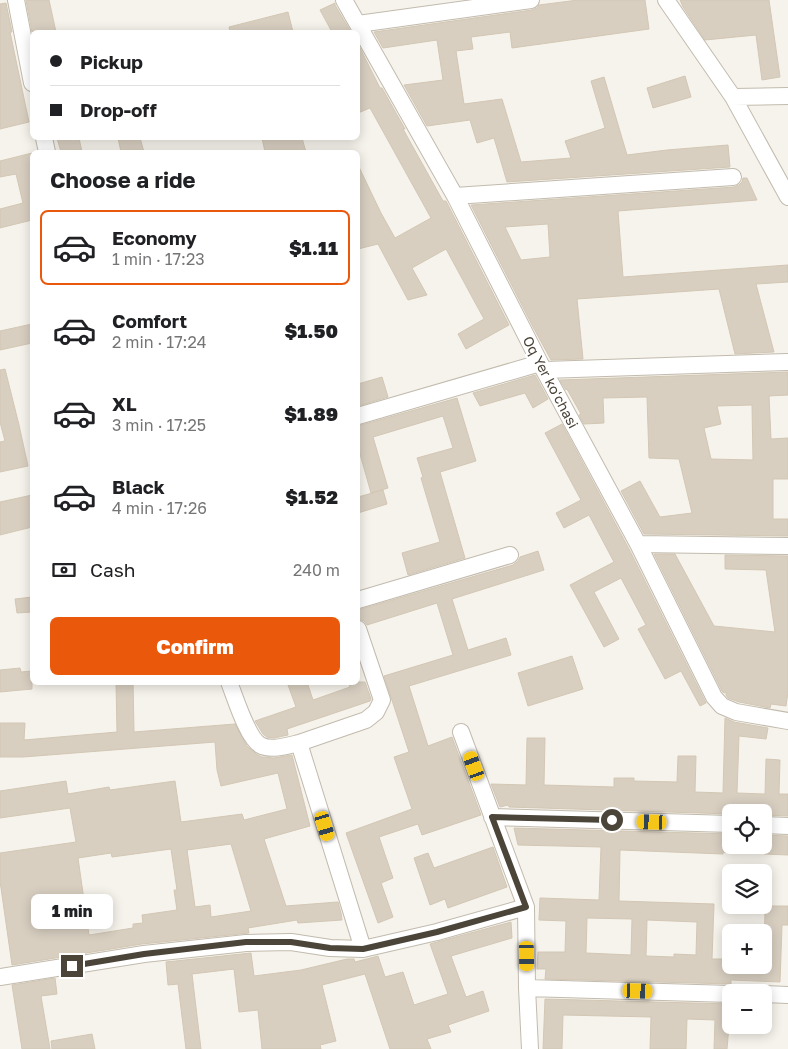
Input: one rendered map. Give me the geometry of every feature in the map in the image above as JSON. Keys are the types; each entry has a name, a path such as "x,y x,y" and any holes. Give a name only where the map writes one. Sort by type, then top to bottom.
{"street":[{"path":"16,0 30,73"},
{"name":"Oq Yer koʻchasi","path":"344,0 455,196 542,367 638,544 711,691 722,706 736,712 788,720"},
{"path":"358,24 531,0"},
{"path":"666,0 733,97 788,197"},
{"path":"733,97 788,96"},
{"path":"455,196 733,177"},
{"path":"360,415 542,367 788,362"},
{"path":"638,544 788,546"},
{"path":"360,599 510,555"},
{"path":"230,685 253,739 261,746 270,748 299,743 366,720 376,712 382,700 360,635"},
{"path":"461,732 526,907 530,1049"},
{"path":"299,743 363,949"},
{"path":"492,817 722,824"},
{"path":"772,825 788,826"},
{"path":"0,977 144,954 246,942 291,942 330,948 363,949 437,932 526,907"},
{"path":"527,988 722,994"},
{"path":"772,994 788,995"}],"building":[{"path":"26,0 49,0 56,30 32,30"},
{"path":"578,0 645,0 649,29 512,48 510,32 471,37 473,49 456,51 464,104 502,99 521,162 571,158 565,141 605,128 591,81 604,77 627,155 728,145 730,167 507,182 494,138 477,143 470,120 427,126 404,85 443,80 437,40 383,48 374,32 532,10 539,5"},
{"path":"680,0 769,0 780,77 762,80 756,35 705,40"},
{"path":"6,3 12,32 10,32 29,122 0,129 0,4"},
{"path":"335,3 350,30 331,30 320,10"},
{"path":"288,12 292,30 230,30 229,27"},
{"path":"360,48 443,201 446,201 509,325 466,349 458,334 484,319 446,249 412,268 427,295 408,300 378,244 360,248 360,169 395,238 431,218 370,108 360,112"},
{"path":"685,76 691,97 653,108 647,88"},
{"path":"58,140 79,140 82,150 60,150"},
{"path":"118,140 141,140 143,150 121,150"},
{"path":"262,140 303,140 305,150 265,150"},
{"path":"30,154 30,220 0,228 0,209 23,203 16,174 0,177 0,161"},
{"path":"743,178 747,178 757,200 618,211 623,277 788,265 788,282 756,284 774,352 735,354 719,289 577,299 583,359 551,360 471,205 734,187 742,182","holes":["548,224 550,257 521,260 505,227"]},
{"path":"30,324 30,343 0,350 0,331"},
{"path":"5,369 28,466 0,472 0,442 5,441 0,422 0,370"},
{"path":"788,372 788,395 769,396 771,439 788,438 788,479 773,479 773,519 788,519 788,536 644,534 621,491 640,481 660,517 692,513 679,459 649,458 647,397 603,398 604,423 584,424 579,415 581,414 560,380","holes":["752,405 753,460 711,459 704,428 721,424 717,406"]},
{"path":"535,375 548,399 533,408 525,393 480,406 473,393"},
{"path":"382,377 388,397 360,405 360,383"},
{"path":"457,398 476,461 440,472 465,558 408,575 402,553 440,542 417,458 453,448 443,416 373,437 388,488 371,493 360,454 360,425"},
{"path":"562,424 629,549 706,703 700,706 681,671 665,679 638,629 646,625 621,578 594,592 619,639 604,647 570,585 614,562 589,515 564,528 556,513 581,500 545,433"},
{"path":"383,490 387,504 360,512 360,496"},
{"path":"30,495 30,528 0,535 0,502"},
{"path":"538,551 544,570 452,599 468,650 506,638 511,655 409,686 428,746 452,737 481,815 422,835 418,824 379,837 393,878 381,883 393,917 378,923 346,833 412,809 394,757 409,752 384,676 453,655 437,603 367,625 360,620 360,609 513,565 520,557"},
{"path":"654,554 675,554 714,626 775,632 766,570 725,569 725,555 788,556 788,692 786,706 771,704 770,708 728,698 726,692 722,691"},
{"path":"30,597 30,612 17,613 15,599"},
{"path":"572,656 583,689 528,706 518,673"},
{"path":"20,668 21,672 30,671 30,685 32,685 32,689 0,692 0,670"},
{"path":"360,682 365,682 371,699 370,701 287,729 288,735 274,738 263,734 255,721 296,707 288,685 308,685 313,700 350,687 349,685 360,685"},
{"path":"116,685 133,685 134,732 235,724 247,746 256,754 262,757 274,758 292,755 310,826 264,839 286,906 338,902 342,920 298,923 297,920 248,928 249,933 142,944 12,965 0,881 0,853 76,842 70,808 0,818 0,791 66,781 68,794 109,787 110,790 175,781 181,822 242,814 244,820 287,809 278,773 221,786 217,770 215,742 23,757 0,757 0,723 25,723 24,740 117,732","holes":["231,844 251,911 211,917 210,905 195,907 187,850","171,849 177,890 174,890 177,910 142,915 143,923 133,924 133,928 89,935 78,858 111,853 112,857"]},
{"path":"725,718 734,722 768,728 766,739 739,736 737,793 765,794 766,759 780,760 779,794 788,794 788,816 772,815 772,804 722,804 722,814 509,807 508,805 500,807 491,784 526,785 527,738 545,738 544,785 614,787 614,778 634,778 634,781 677,782 678,756 696,756 695,792 723,793"},
{"path":"514,828 722,834 722,854 620,850 619,901 714,904 712,959 722,959 722,974 772,974 772,924 765,924 765,914 772,914 772,906 788,906 788,925 782,925 780,982 731,980 731,984 545,979 546,969 537,969 538,952 565,952 566,921 539,920 540,898 599,900 601,847 518,845","holes":["587,918 632,919 631,955 586,953","647,920 697,922 696,955 674,954 674,957 646,956"]},
{"path":"772,835 788,836 788,855 764,854 772,854"},
{"path":"493,847 507,887 448,908 445,899 430,905 414,858 428,853 434,868"},
{"path":"511,922 512,938 451,956 466,997 483,991 489,1011 448,1025 451,1032 427,1039 431,1049 390,1049 365,974 322,985 336,1041 320,1045 321,1049 262,1049 258,1010 239,1012 234,969 192,974 201,1049 186,1049 178,984 168,985 166,962 251,953 254,976 301,970 347,959 354,959 355,962 378,956 385,977 403,972 414,1005 448,994 430,944"},
{"path":"55,978 57,994 41,996 50,1049 22,1049 12,985"},
{"path":"545,999 722,1004 722,1034 728,1034 727,1049 714,1049 715,1020 687,1019 686,1049 650,1049 651,1017 563,1015 562,1049 543,1049"},
{"path":"92,1034 95,1049 52,1049 51,1041"}],"route":[{"path":"72,966 144,954 246,942 291,942 330,948 363,949 437,932 526,907 492,817 612,820"}]}
